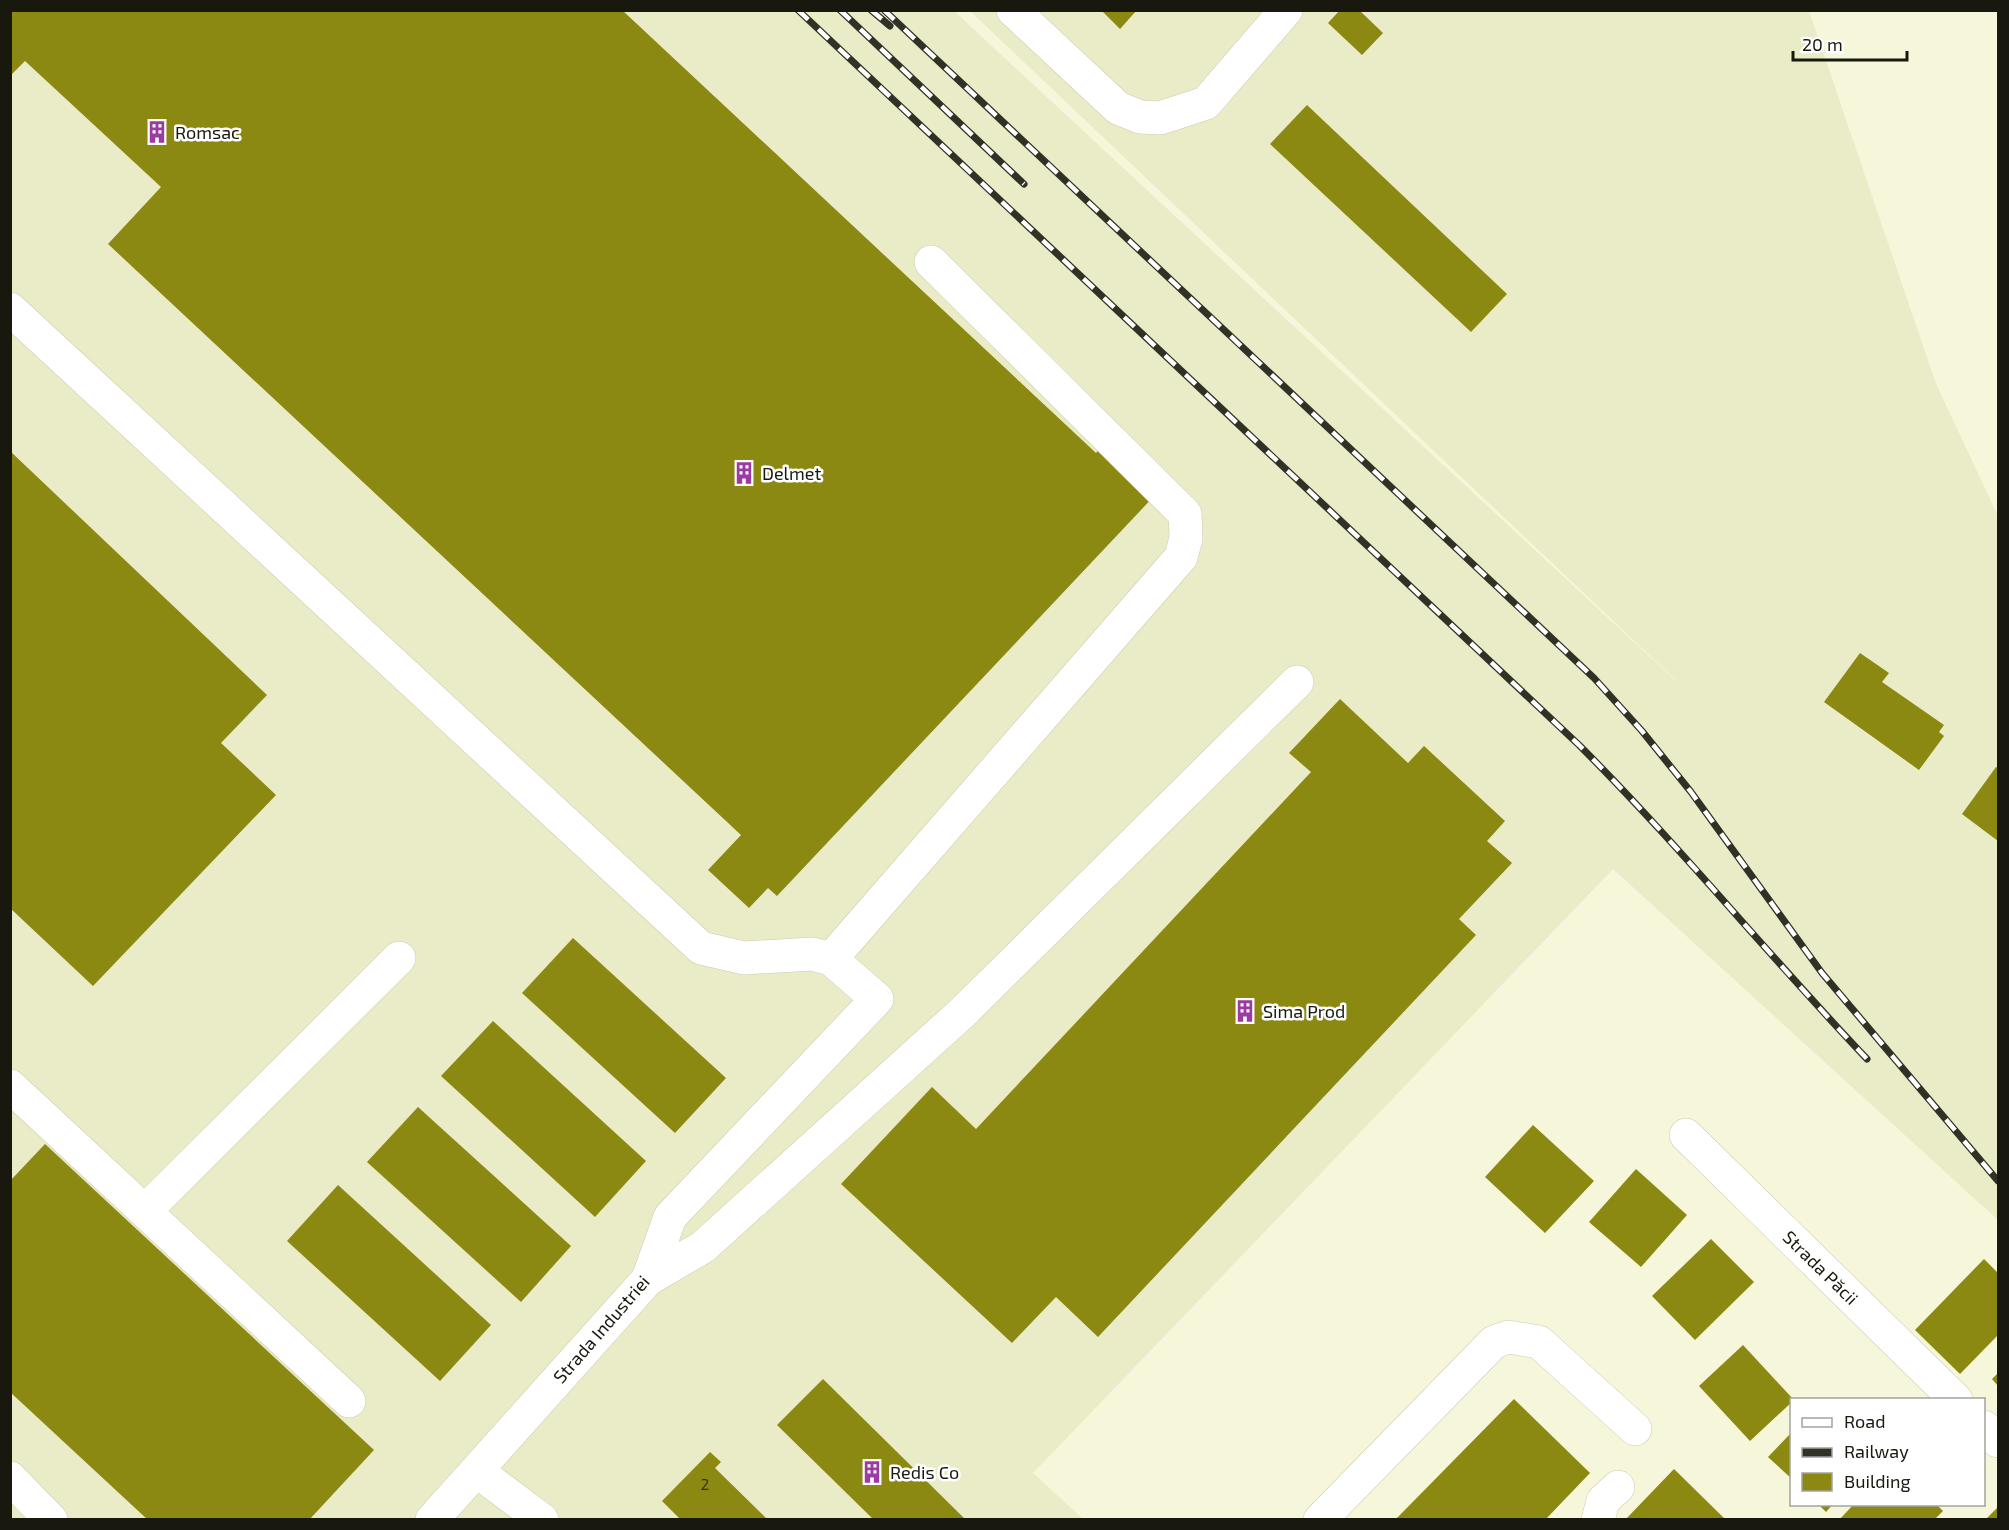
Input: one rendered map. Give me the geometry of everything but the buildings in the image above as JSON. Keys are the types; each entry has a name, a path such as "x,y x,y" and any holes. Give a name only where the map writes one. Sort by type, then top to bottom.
{"street":[{"path":"1013,10 1118,108 1140,117 1160,118 1206,103 1286,10"},
{"path":"10,309 700,948 744,958 812,954 831,959 1181,557 1186,538 1185,514 931,262"},
{"path":"648,1279 703,1247 963,1012 1297,682"},
{"path":"145,1211 399,958"},
{"name":"Strada Industriei","path":"432,1520 648,1279 670,1218 877,999 831,959"},
{"path":"10,1086 350,1401"},
{"name":"Strada Păcii","path":"1686,1135 1954,1398"},
{"path":"1320,1520 1494,1342 1508,1337 1539,1342 1635,1429"},
{"path":"1985,1429 1998,1442"},
{"path":"477,1471 542,1520"},
{"path":"10,1478 51,1520"},
{"path":"1598,1520 1603,1502 1618,1487"}],"shaded area":[{"path":"10,11 954,11 1705,708 970,11 1809,11 1936,384 1998,516 1998,1220 1613,869 1033,1473 1083,1519 11,1519"}],"railway":[{"path":"798,10 1579,745 1867,1059"},
{"path":"840,10 1024,184"},
{"path":"871,10 890,26"},
{"path":"884,10 1594,678 1642,731 1691,792 1822,973 1998,1181"}],"place":[{"name":"Romsac","path":"157,132"},
{"name":"Delmet","path":"744,473"},
{"name":"Sima Prod","path":"1245,1011"},
{"name":"Redis Co","path":"872,1472"}]}
